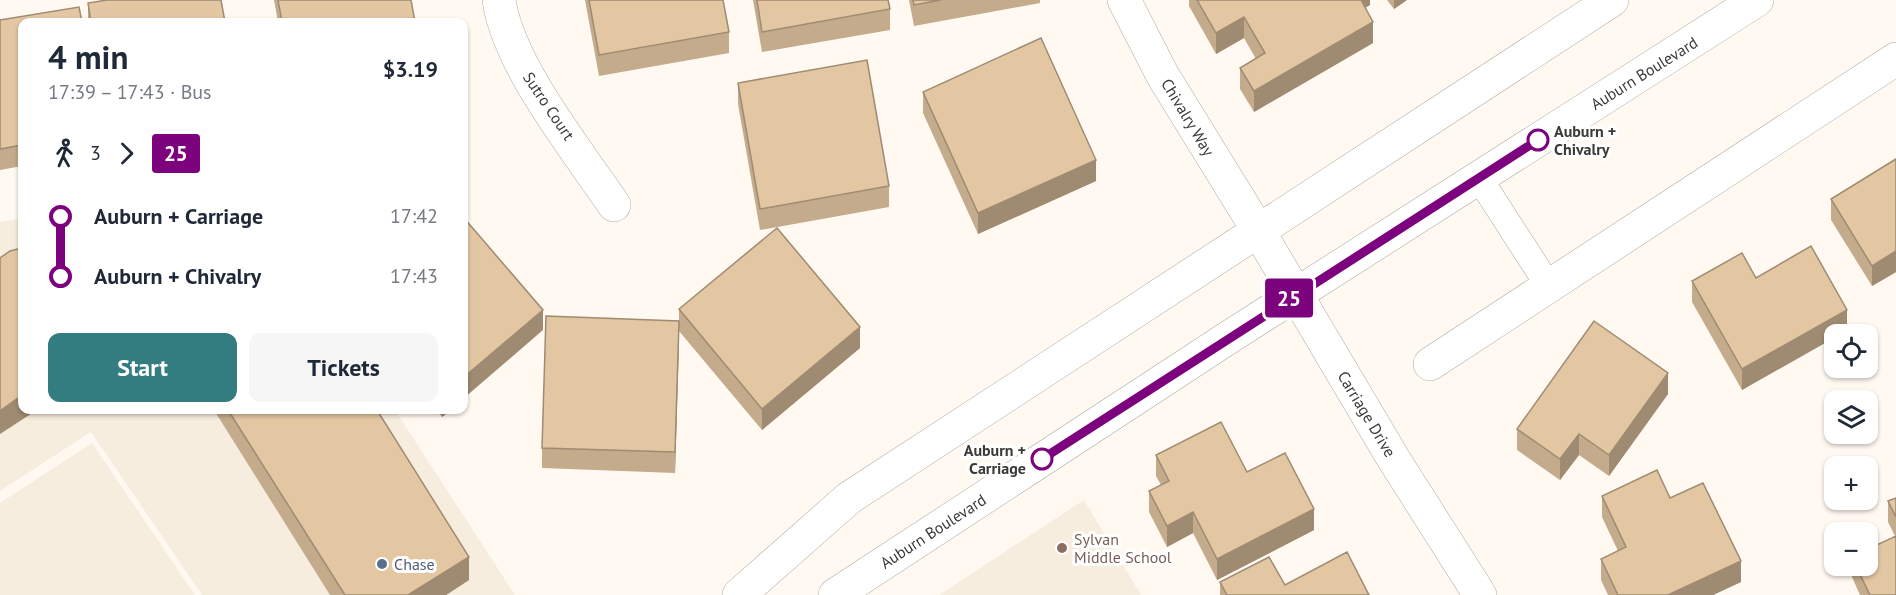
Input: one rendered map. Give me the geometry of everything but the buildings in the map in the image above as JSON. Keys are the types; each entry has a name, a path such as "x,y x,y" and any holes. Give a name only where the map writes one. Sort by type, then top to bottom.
{"main road":[{"name":"Sutro Court","path":"499,0 501,12 523,68 614,205"},
{"name":"Chivalry Way","path":"1124,0 1163,76 1258,230"},
{"path":"739,595 849,498 1612,0"},
{"name":"Auburn Boulevard","path":"836,595 1296,294 1746,5"},
{"path":"1430,364 1896,59"},
{"name":"Carriage Drive","path":"1258,230 1393,458 1480,595"}],"lane":[{"path":"1479,178 1548,285"}],"shaded area":[{"path":"18,219 18,414 398,414 515,595 202,595 91,432 0,491 0,222"},
{"path":"92,443 195,595 0,595 0,503"},
{"name":"Sylvan Middle School","path":"1084,500 1141,595 939,595"}],"bus line":[{"name":"25","path":"1042,459 1538,140"}],"place":[{"name":"Auburn + Chivalry","path":"1538,140"},
{"name":"Auburn + Carriage","path":"1042,459"},
{"name":"Sylvan Middle School","path":"1062,548"},
{"name":"Chase","path":"382,564"}]}
